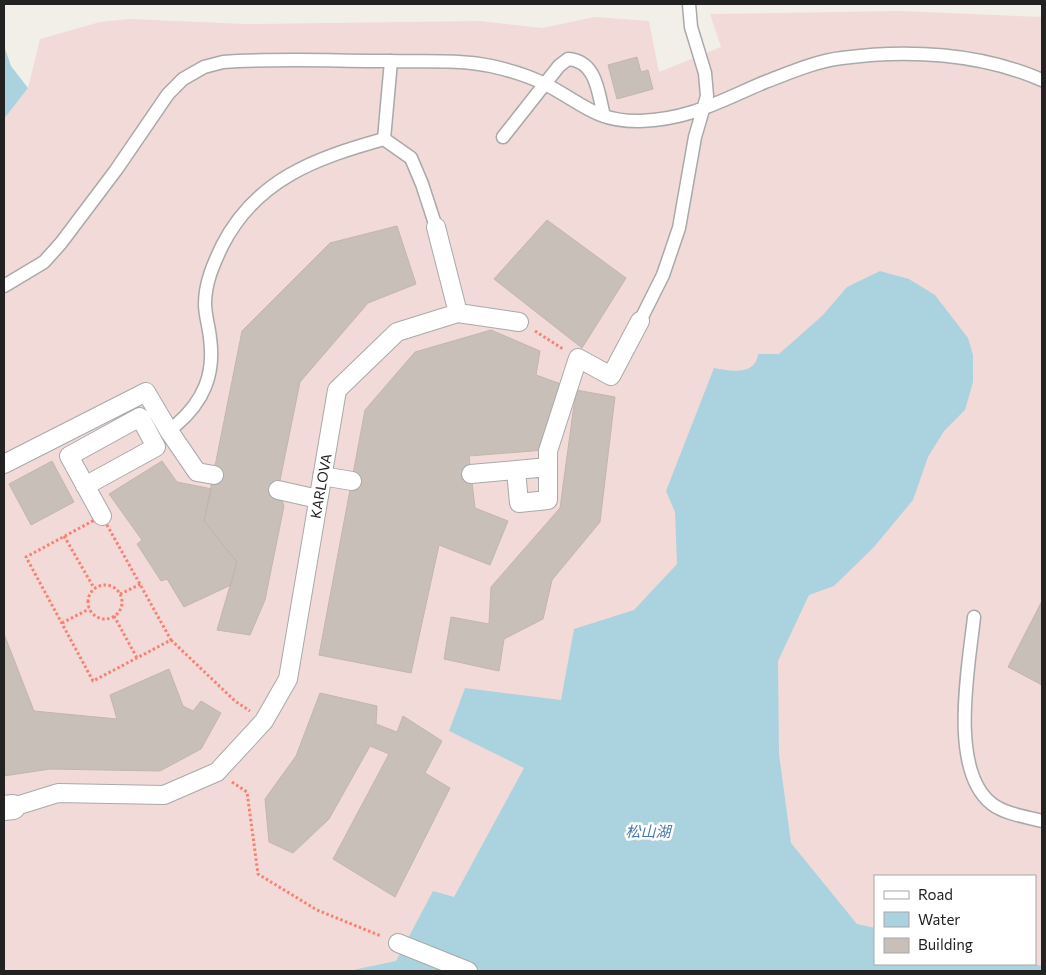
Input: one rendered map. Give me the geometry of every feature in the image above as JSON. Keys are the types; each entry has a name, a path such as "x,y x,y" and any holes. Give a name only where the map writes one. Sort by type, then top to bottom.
{"street":[{"path":"436,227 458,313 519,322"},
{"name":"KARLOVA","path":"217,772 264,722 288,679 337,390 397,332 458,313"},
{"path":"516,470 519,503 548,500 548,451 578,358 611,376 640,321"},
{"path":"4,464 146,392 172,428 197,472 214,475"},
{"path":"85,486 156,447 140,418 69,456 85,486 102,516"},
{"path":"152,440 172,428"},
{"path":"472,474 548,467"},
{"path":"322,476 352,481"},
{"path":"278,490 318,500"},
{"path":"9,807 58,793 164,795 217,772"},
{"path":"398,942 468,971"}],"lane":[{"path":"640,321 663,275 679,228 695,137 705,110 707,84 691,27 689,4"},
{"path":"4,286 44,262 61,243 116,170 168,94 183,79 204,67 224,62 281,60 391,62 455,60 521,74 545,84 584,109 604,116 637,121 662,120 705,110 766,82 840,58 875,55 940,55 973,59 1042,80"},
{"path":"503,137 545,84 568,59 579,60 586,64 591,73 604,116"},
{"path":"384,139 391,62"},
{"path":"384,139 411,158 436,227"},
{"path":"172,428 199,401 208,380 212,350 205,306 207,284 217,256 240,219 273,184 296,170 321,159 384,139"},
{"path":"974,617 965,695 965,746 975,784 992,804 1016,814 1042,821"}],"path":[{"path":"519,322 578,358"},
{"path":"171,640 93,682 26,557 102,516 171,640 235,701"},
{"path":"64,536 94,588"},
{"path":"120,594 140,584"},
{"path":"104,585 113,587 120,594 122,602 120,610 114,616 105,619 96,616 89,609 88,597 94,588 104,585"},
{"path":"62,623 89,609"},
{"path":"114,616 137,658"},
{"path":"217,772 247,792 258,874 317,910 398,942"}],"shaded area":[{"path":"900,11 1042,17 1042,971 4,971 4,119 28,88 40,39 100,22 129,19 247,24 480,21 542,28 595,17 649,21 659,72 721,47 710,14"}],"water":[{"path":"4,46 11,66 28,88 4,119"},
{"name":"松山湖","path":"880,271 909,279 935,295 968,338 973,355 973,382 965,410 944,431 928,457 913,500 874,547 834,586 809,595 778,661 779,754 791,843 857,924 874,928 874,965 1036,964 1042,966 1042,971 348,971 396,961 433,891 454,897 524,768 449,731 465,688 561,700 574,629 634,610 677,564 675,512 666,491 714,368 734,371 747,369 756,361 758,354 779,354 823,315 847,287"}],"building":[{"path":"637,57 641,72 648,70 653,89 617,99 608,65"},
{"path":"547,220 626,278 582,348 494,279"},
{"path":"397,226 416,284 368,303 300,382 278,490 284,506 265,600 250,635 217,630 237,562 204,521 242,331 330,243"},
{"path":"491,330 540,351 536,375 564,385 545,450 469,456 475,508 508,521 490,565 439,545 411,673 319,655 365,410 415,352"},
{"path":"576,390 615,397 600,522 552,580 543,619 504,639 499,671 444,659 451,617 489,624 491,587 560,508"},
{"path":"52,461 74,502 31,525 9,484"},
{"path":"162,461 177,482 212,489 204,521 237,562 231,585 184,607 167,579 161,581 137,544 142,540 109,494"},
{"path":"1042,601 1042,685 1008,667"},
{"path":"4,634 34,711 117,719 110,695 169,669 183,706 193,711 201,701 221,713 201,749 160,771 50,769 4,776"},
{"path":"320,693 377,706 376,724 397,732 403,716 442,741 425,773 450,788 395,897 333,859 389,754 370,746 329,819 293,853 269,842 265,799 296,756"}]}
